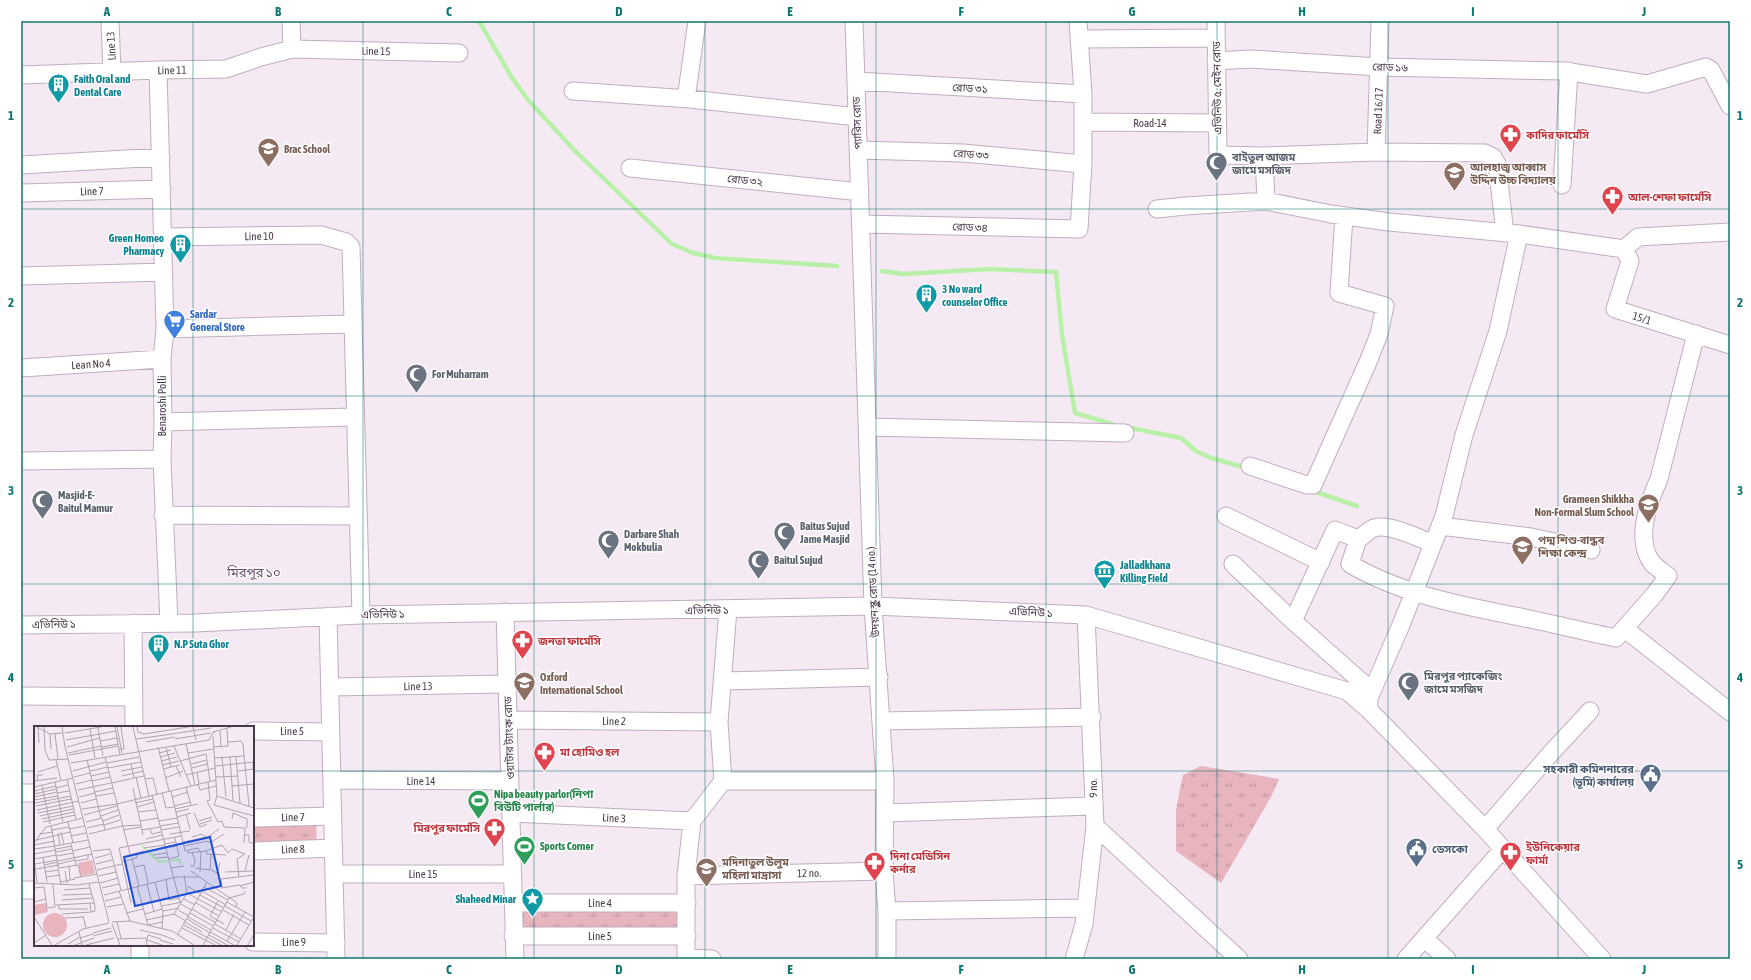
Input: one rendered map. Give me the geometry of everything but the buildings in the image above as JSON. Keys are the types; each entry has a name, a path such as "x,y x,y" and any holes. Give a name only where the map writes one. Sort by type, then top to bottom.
{"street":[{"name":"Line 13","path":"110,21 112,71"},
{"path":"291,21 292,49"},
{"path":"686,99 697,21"},
{"name":"প্যারিস রোড","path":"854,21 861,224"},
{"path":"1078,21 1083,94 1083,164"},
{"name":"Road 16/17","path":"1376,152 1380,21"},
{"path":"1079,39 1216,29"},
{"name":"এভিনিউ ৫, মেইন রোড","path":"1216,29 1218,155 1264,156"},
{"name":"Line 11","path":"21,75 112,71 226,69 292,49"},
{"name":"Line 15","path":"292,49 460,53"},
{"name":"রোড ১৬","path":"1216,61 1250,59 1379,67 1566,71 1646,84 1709,68 1730,106"},
{"name":"Benaroshi Polli","path":"158,70 166,329 162,359 163,515 169,623"},
{"path":"1562,185 1566,71"},
{"name":"রোড ৩১","path":"856,81 1083,94"},
{"path":"573,91 686,99 857,117"},
{"name":"Road-14","path":"1083,122 1218,123"},
{"name":"রোড ৩৩","path":"859,150 963,153 1083,164"},
{"path":"1266,201 1264,156 1376,152 1485,153 1493,157 1497,164 1512,233 1498,331 1464,435 1440,526 1369,704"},
{"path":"21,165 161,157"},
{"name":"রোড ৩৪","path":"861,224 1079,230 1083,164"},
{"name":"রোড ৩২","path":"630,168 860,192"},
{"name":"Line 7","path":"21,192 162,188"},
{"path":"1157,209 1266,201 1344,216 1389,222 1512,233 1624,249 1638,237 1730,232"},
{"path":"1250,466 1306,485 1313,485 1368,362 1378,334 1385,306 1339,293 1344,216"},
{"name":"উদয়ন স্কুল রোড (14 no.)","path":"861,224 873,606 885,781 886,813 884,871 887,911 887,959"},
{"name":"Line 10","path":"164,237 321,235 346,242 351,247 352,324"},
{"name":"15/1","path":"1624,249 1630,261 1615,309 1730,345"},
{"path":"21,276 164,272"},
{"path":"166,329 352,324 361,615"},
{"path":"1433,544 1405,533 1384,527 1375,528 1358,539 1350,564 1369,575 1414,592 1477,609 1616,638 1654,595 1668,576 1653,563 1643,540 1650,498 1659,479 1696,334"},
{"name":"Lean No 4","path":"21,368 162,359"},
{"path":"163,422 354,417"},
{"path":"868,427 1126,433"},
{"path":"21,461 162,459"},
{"path":"163,515 358,516"},
{"path":"1226,516 1321,562"},
{"path":"1440,526 1531,537 1591,550"},
{"path":"1293,621 1335,530 1358,539"},
{"path":"1233,564 1293,621 1364,684 1369,704 1486,829 1502,849 1602,959"},
{"name":"এভিনিউ ১","path":"21,625 169,623 361,615 873,606 1086,615 1346,691 1369,704"},
{"path":"712,959 686,958 686,876 692,821 723,781 720,722 728,609"},
{"name":"ওয়াটার ট্যাংক রোড","path":"505,612 514,959"},
{"name":"9 no.","path":"1074,959 1084,924 1095,826 1093,806 1092,717 1086,615"},
{"path":"328,616 336,951"},
{"path":"134,623 134,726"},
{"path":"1625,629 1730,712"},
{"path":"723,681 878,677"},
{"name":"Line 13","path":"330,687 506,684"},
{"path":"21,696 134,696"},
{"path":"1486,829 1551,753 1590,711"},
{"path":"881,721 1092,717"},
{"name":"Line 2","path":"509,720 720,722"},
{"name":"Line 5","path":"254,731 331,732"},
{"name":"Line 14","path":"332,780 510,781"},
{"path":"723,781 885,781"},
{"path":"21,793 34,793"},
{"path":"886,813 1093,806"},
{"name":"Line 3","path":"511,813 692,821"},
{"name":"Line 7","path":"254,818 333,816"},
{"path":"1095,826 1239,959"},
{"name":"Line 8","path":"254,851 334,848"},
{"path":"1406,959 1502,849"},
{"name":"12 no.","path":"686,876 884,871"},
{"name":"Line 15","path":"334,874 512,874"},
{"path":"21,890 34,890"},
{"name":"Line 4","path":"513,902 687,903"},
{"path":"887,911 1086,908"},
{"name":"Line 5","path":"513,936 687,936"},
{"path":"1425,939 1447,959"},
{"name":"Line 9","path":"254,942 336,951"},
{"path":"140,946 140,959"}],"green space":[{"path":"1201,766 1279,779 1271,797 1221,883 1176,851 1176,809 1183,775"},
{"path":"316,820 317,846 254,848 254,822"},
{"path":"520,905 677,905 677,932 520,932"}],"waterway":[{"path":"479,21 512,78 529,101 576,152 672,244 693,253 715,258 837,266"},
{"path":"882,271 903,274 990,269 1056,272 1062,335 1075,413 1115,425"},
{"path":"1126,427 1181,438 1196,451 1211,458 1247,468"},
{"path":"1313,491 1357,506"}],"place":[{"name":"Faith Oral and Dental Care","path":"58,104"},
{"name":"কাদির ফার্মেসি","path":"1511,154"},
{"name":"Brac School","path":"268,168"},
{"name":"বাইতুল আজম জামে মসজিদ","path":"1217,182"},
{"name":"আলহাজ্ব আব্বাস উদ্দিন উচ্চ বিদ্যালয়","path":"1454,192"},
{"name":"আল-শেফা ফার্মেসি","path":"1613,216"},
{"name":"Green Homeo Pharmacy","path":"180,264"},
{"name":"3 No ward counselor Office","path":"926,314"},
{"name":"Sardar General Store","path":"175,340"},
{"name":"For Muharram","path":"416,394"},
{"name":"Masjid-E- Baitul Mamur","path":"42,520"},
{"name":"Grameen Shikkha Non-Formal Slum School","path":"1649,524"},
{"name":"Baitus Sujud Jame Masjid","path":"784,552"},
{"name":"Darbare Shah Mokbulia","path":"609,560"},
{"name":"পদ্ম শিশু-বান্ধব শিক্ষা কেন্দ্র","path":"1522,566"},
{"name":"Baitul Sujud","path":"759,580"},
{"name":"Jalladkhana Killing Field","path":"1104,590"},
{"name":"জনতা ফার্মেসি","path":"523,660"},
{"name":"N.P Suta Ghor","path":"159,664"},
{"name":"Oxford International School","path":"524,702"},
{"name":"মিরপুর প্যাকেজিং জামে মসজিদ","path":"1408,702"},
{"name":"মা হোমিও হল","path":"544,772"},
{"name":"সহকারী কমিশনারের (ভূমি) কার্যালয়","path":"1650,794"},
{"name":"Nipa beauty parlor(নিপা বিউটি পার্লার)","path":"479,820"},
{"name":"মিরপুর ফার্মেসি","path":"495,848"},
{"name":"Sports Corner","path":"524,866"},
{"name":"ডেসকো","path":"1417,868"},
{"name":"ইউনিকেয়ার ফার্মা","path":"1510,872"},
{"name":"দিনা মেডিসিন কর্নার","path":"875,882"},
{"name":"মদিনাতুল উলুম মহিলা মাদ্রাসা","path":"706,888"},
{"name":"Shaheed Minar","path":"532,918"}],"district":[{"name":"মিরপুর ১০","path":"254,572"}]}
